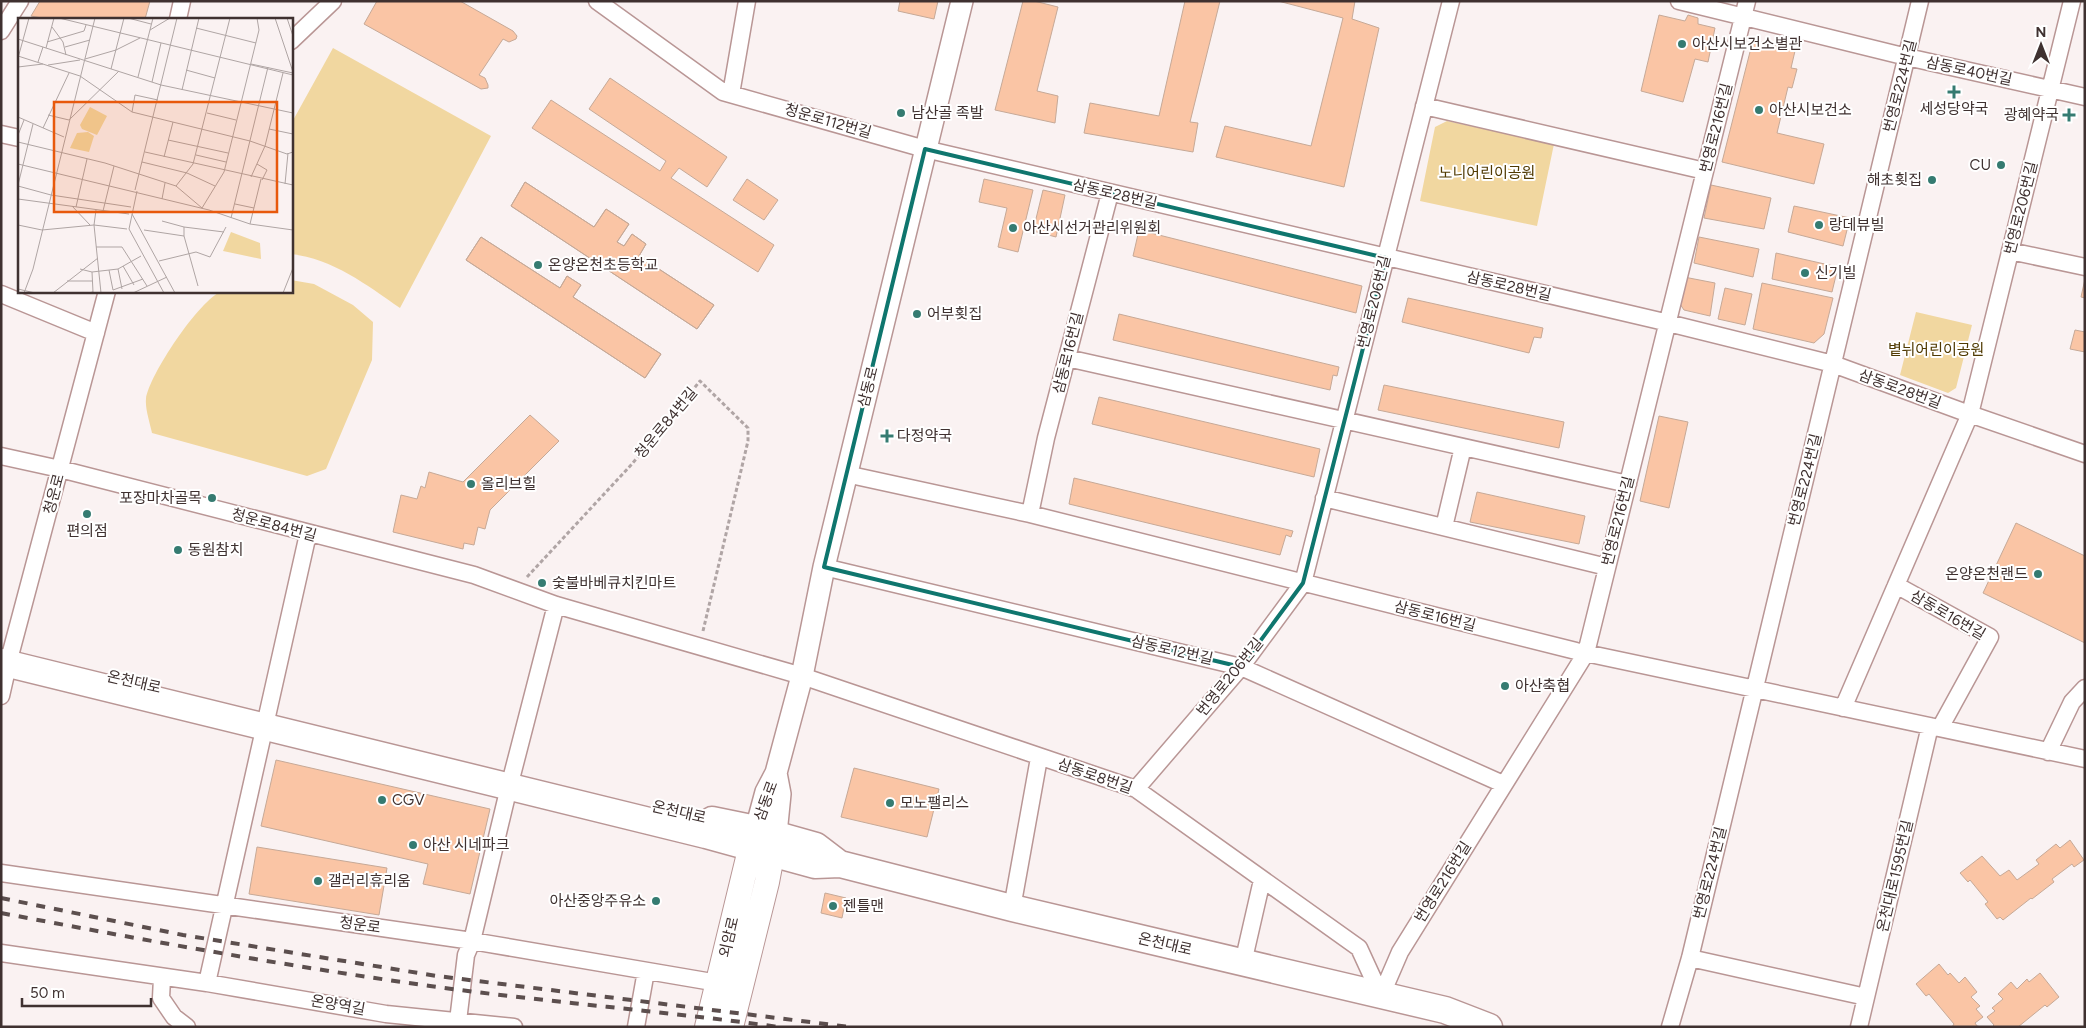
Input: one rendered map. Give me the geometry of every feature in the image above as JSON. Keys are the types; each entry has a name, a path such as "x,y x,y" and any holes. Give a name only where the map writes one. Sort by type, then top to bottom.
{"main road":[{"name":"온천대로","path":"5,657 764,841 816,846 840,864 1012,908 1445,1010 1489,1027"},
{"name":"외암로","path":"707,1027 718,983 764,841"},
{"name":"외암로","path":"732,1027 764,841"}],"street":[{"path":"1,30 20,1"},
{"path":"178,18 182,1"},
{"path":"292,40 333,1"},
{"name":"청운로112번길","path":"596,1 723,92 924,149"},
{"path":"731,94 747,1"},
{"name":"삼동로","path":"764,841 780,794 776,773 802,676 824,567 846,474 924,149 962,1"},
{"name":"번영로206번길","path":"1136,789 1241,667 1302,583 1451,1"},
{"name":"삼동로40번길","path":"1679,1 1745,9 1907,57 2085,97"},
{"name":"번영로224번길","path":"1670,1027 1690,958 1920,1"},
{"name":"번영로206번길","path":"1970,414 2072,1"},
{"name":"번영로216번길","path":"1381,996 1400,952 1586,653 1745,9"},
{"path":"1424,106 1705,171"},
{"path":"1,134 18,138"},
{"name":"삼동로28번길","path":"924,149 1667,323 1833,364 2085,454"},
{"name":"삼동로16번길","path":"1030,514 1067,358 1110,193"},
{"path":"2010,251 2085,267"},
{"name":"청운로","path":"1,696 5,657 60,469 107,292"},
{"path":"1,294 96,333"},
{"path":"1067,358 1628,484"},
{"name":"삼동로16번길","path":"1843,708 1970,414"},
{"path":"1444,527 1463,447"},
{"name":"청운로84번길","path":"1,456 60,469 474,575 556,605 802,676"},
{"name":"삼동로16번길","path":"846,474 1030,514 1586,653 2085,759"},
{"path":"1324,498 1607,567"},
{"path":"207,983 308,534"},
{"name":"삼동로12번길","path":"824,567 1241,667 1503,784"},
{"name":"삼동로16번길","path":"1896,586 1990,638 1935,727"},
{"path":"458,1021 466,956 472,941 556,605"},
{"name":"삼동로8번길","path":"802,676 1039,758 1136,789 1359,948 1381,996"},
{"path":"2048,752 2072,702 2085,688"},
{"name":"온천대로1595번길","path":"1858,1027 1935,727"},
{"path":"1012,908 1039,758"},
{"name":"청운로","path":"1,872 472,941 718,983"},
{"path":"1243,963 1262,880"},
{"name":"온양역길","path":"1,953 162,978 207,983 385,1020 458,1021 514,1027"},
{"path":"1690,958 1866,997"},
{"path":"636,1027 646,971"},
{"path":"162,978 160,998 174,1017 186,1027"}],"path":[{"name":"청운로84번길","path":"515,589 632,464 700,381 748,428 748,441 700,646"}],"highlighted area":[{"path":"925,149 1386,258 1303,583 1241,667 824,567"}],"green space":[{"path":"333,48 491,136 400,308 362,282 335,267 321,261 292,254 292,122"},
{"name":"노니어린이공원","path":"1447,121 1554,144 1537,226 1420,201 1435,127"},
{"path":"292,280 314,284 353,305 373,322 372,360 326,469 307,476 152,433 146,403 149,388 177,339 201,308 220,292 292,292"},
{"name":"볕뉘어린이공원","path":"1916,312 1972,325 1956,388 1948,393 1900,375"}],"building":[{"path":"40,1 150,1 145,18 42,18 31,16"},
{"path":"377,1 460,1 513,31 517,36 516,39 509,42 503,39 479,75 485,78 488,85 488,88 481,89 364,24"},
{"path":"900,1 938,1 934,19 898,11"},
{"path":"1023,1 1034,1 1058,7 1037,91 1058,96 1055,123 995,110"},
{"path":"1185,1 1220,1 1190,122 1198,123 1193,152 1084,133 1090,103 1159,116"},
{"path":"1278,1 1355,1 1352,19 1379,28 1344,187 1216,157 1225,126 1311,146 1343,18"},
{"name":"아산시보건소별관","path":"1659,15 1685,21 1688,15 1698,18 1698,24 1715,28 1708,62 1695,59 1683,102 1641,91"},
{"name":"아산시보건소","path":"1753,40 1795,51 1791,68 1797,69 1792,88 1788,87 1777,133 1824,144 1814,184 1722,162"},
{"path":"610,78 727,157 707,187 679,168 671,178 774,245 758,272 532,128 551,100 660,171 666,161 589,109"},
{"path":"747,179 778,200 764,220 733,200"},
{"name":"아산시선거관리위원회","path":"984,179 1033,190 1018,252 998,247 1007,208 979,202"},
{"path":"525,182 594,227 606,209 629,224 617,242 624,246 632,234 646,244 639,256 714,305 697,329 511,206"},
{"path":"525,182 594,227 606,209 629,224 617,242 624,246 632,234 646,244 639,256 714,305 697,329 511,206"},
{"path":"1711,185 1771,198 1764,229 1704,218"},
{"path":"1043,190 1065,195 1056,237 1033,231"},
{"name":"랑데뷰빌","path":"1794,206 1850,218 1843,246 1788,232"},
{"path":"1139,230 1362,286 1356,313 1133,256"},
{"path":"481,237 560,288 567,276 581,285 573,297 661,354 645,378 466,260"},
{"path":"481,237 560,288 567,276 581,285 573,297 661,354 645,378 466,260"},
{"path":"1699,237 1759,249 1753,277 1694,263"},
{"name":"신기빌","path":"1776,253 1838,267 1832,292 1772,279"},
{"path":"1684,277 1715,283 1710,316 1684,310 1678,301"},
{"path":"2085,279 2085,298 2081,297"},
{"path":"1762,283 1833,298 1824,334 1814,343 1753,329"},
{"path":"1725,288 1752,294 1745,325 1718,319"},
{"path":"1408,298 1543,328 1541,338 1534,337 1529,353 1402,322"},
{"path":"1119,314 1339,367 1337,376 1333,375 1330,390 1113,340"},
{"path":"2075,330 2085,332 2085,352 2070,349"},
{"path":"1384,385 1564,422 1559,448 1378,410"},
{"path":"1099,397 1320,449 1314,477 1092,424"},
{"name":"올리브힐","path":"530,415 559,441 490,510 485,529 478,527 474,545 464,543 463,549 393,532 401,495 417,499 421,486 425,488 429,472 463,482"},
{"path":"1659,416 1688,422 1669,508 1640,501"},
{"path":"1074,478 1293,531 1291,537 1286,535 1280,555 1069,504"},
{"path":"1477,492 1585,516 1579,544 1470,522"},
{"name":"온양온천랜드","path":"2016,523 2085,556 2085,643 1983,593"},
{"name":"아산 시네파크","path":"276,760 490,809 470,894 423,884 428,864 261,826"},
{"name":"모노팰리스","path":"854,768 939,789 927,837 841,817"},
{"path":"2070,840 2084,860 2074,867 2072,864 2052,879 2054,882 2003,920 2000,917 1997,919 1985,904 1988,902 1970,880 1968,882 1960,873 1982,856 2000,876 2009,870 2017,880 2039,864 2036,860 2056,844 2060,848"},
{"name":"갤러리휴리움","path":"257,847 387,868 379,915 249,894"},
{"name":"젠틀맨","path":"825,893 846,898 842,918 821,913"},
{"path":"1939,964 1948,975 1950,973 1959,983 1965,977 1977,992 1971,997 1980,1006 1976,1009 1983,1017 1975,1023 1981,1027 1952,1027 1954,1024 1929,994 1926,996 1916,984"},
{"path":"2040,973 2059,997 2047,1007 2045,1005 2018,1027 1992,1027 1994,1025 1987,1017 1995,1011 1992,1008 2003,999 1998,994 2011,982 2017,989 2027,979 2029,982"}],"railway":[{"path":"1,898 183,935 437,976 850,1027"},
{"path":"1,913 215,952 376,978 474,992 779,1027"}],"place":[{"name":"아산시보건소별관","path":"1682,44"},
{"name":"세성당약국","path":"1954,92"},
{"name":"아산시보건소","path":"1759,110"},
{"name":"남산골 족발","path":"901,113"},
{"name":"광혜약국","path":"2069,115"},
{"name":"CU","path":"2001,165"},
{"name":"해초횟집","path":"1932,180"},
{"name":"랑데뷰빌","path":"1819,225"},
{"name":"아산시선거관리위원회","path":"1013,228"},
{"name":"온양온천초등학교","path":"538,265"},
{"name":"신기빌","path":"1805,273"},
{"name":"어부횟집","path":"917,314"},
{"name":"다정약국","path":"887,436"},
{"name":"올리브힐","path":"471,484"},
{"name":"포장마차골목","path":"212,498"},
{"name":"편의점","path":"87,514"},
{"name":"동원참치","path":"178,550"},
{"name":"온양온천랜드","path":"2038,574"},
{"name":"숯불바베큐치킨마트","path":"542,583"},
{"name":"아산축협","path":"1505,686"},
{"name":"CGV","path":"382,800"},
{"name":"모노팰리스","path":"890,803"},
{"name":"아산 시네파크","path":"413,845"},
{"name":"갤러리휴리움","path":"318,881"},
{"name":"아산중앙주유소","path":"656,901"},
{"name":"젠틀맨","path":"833,906"}]}
